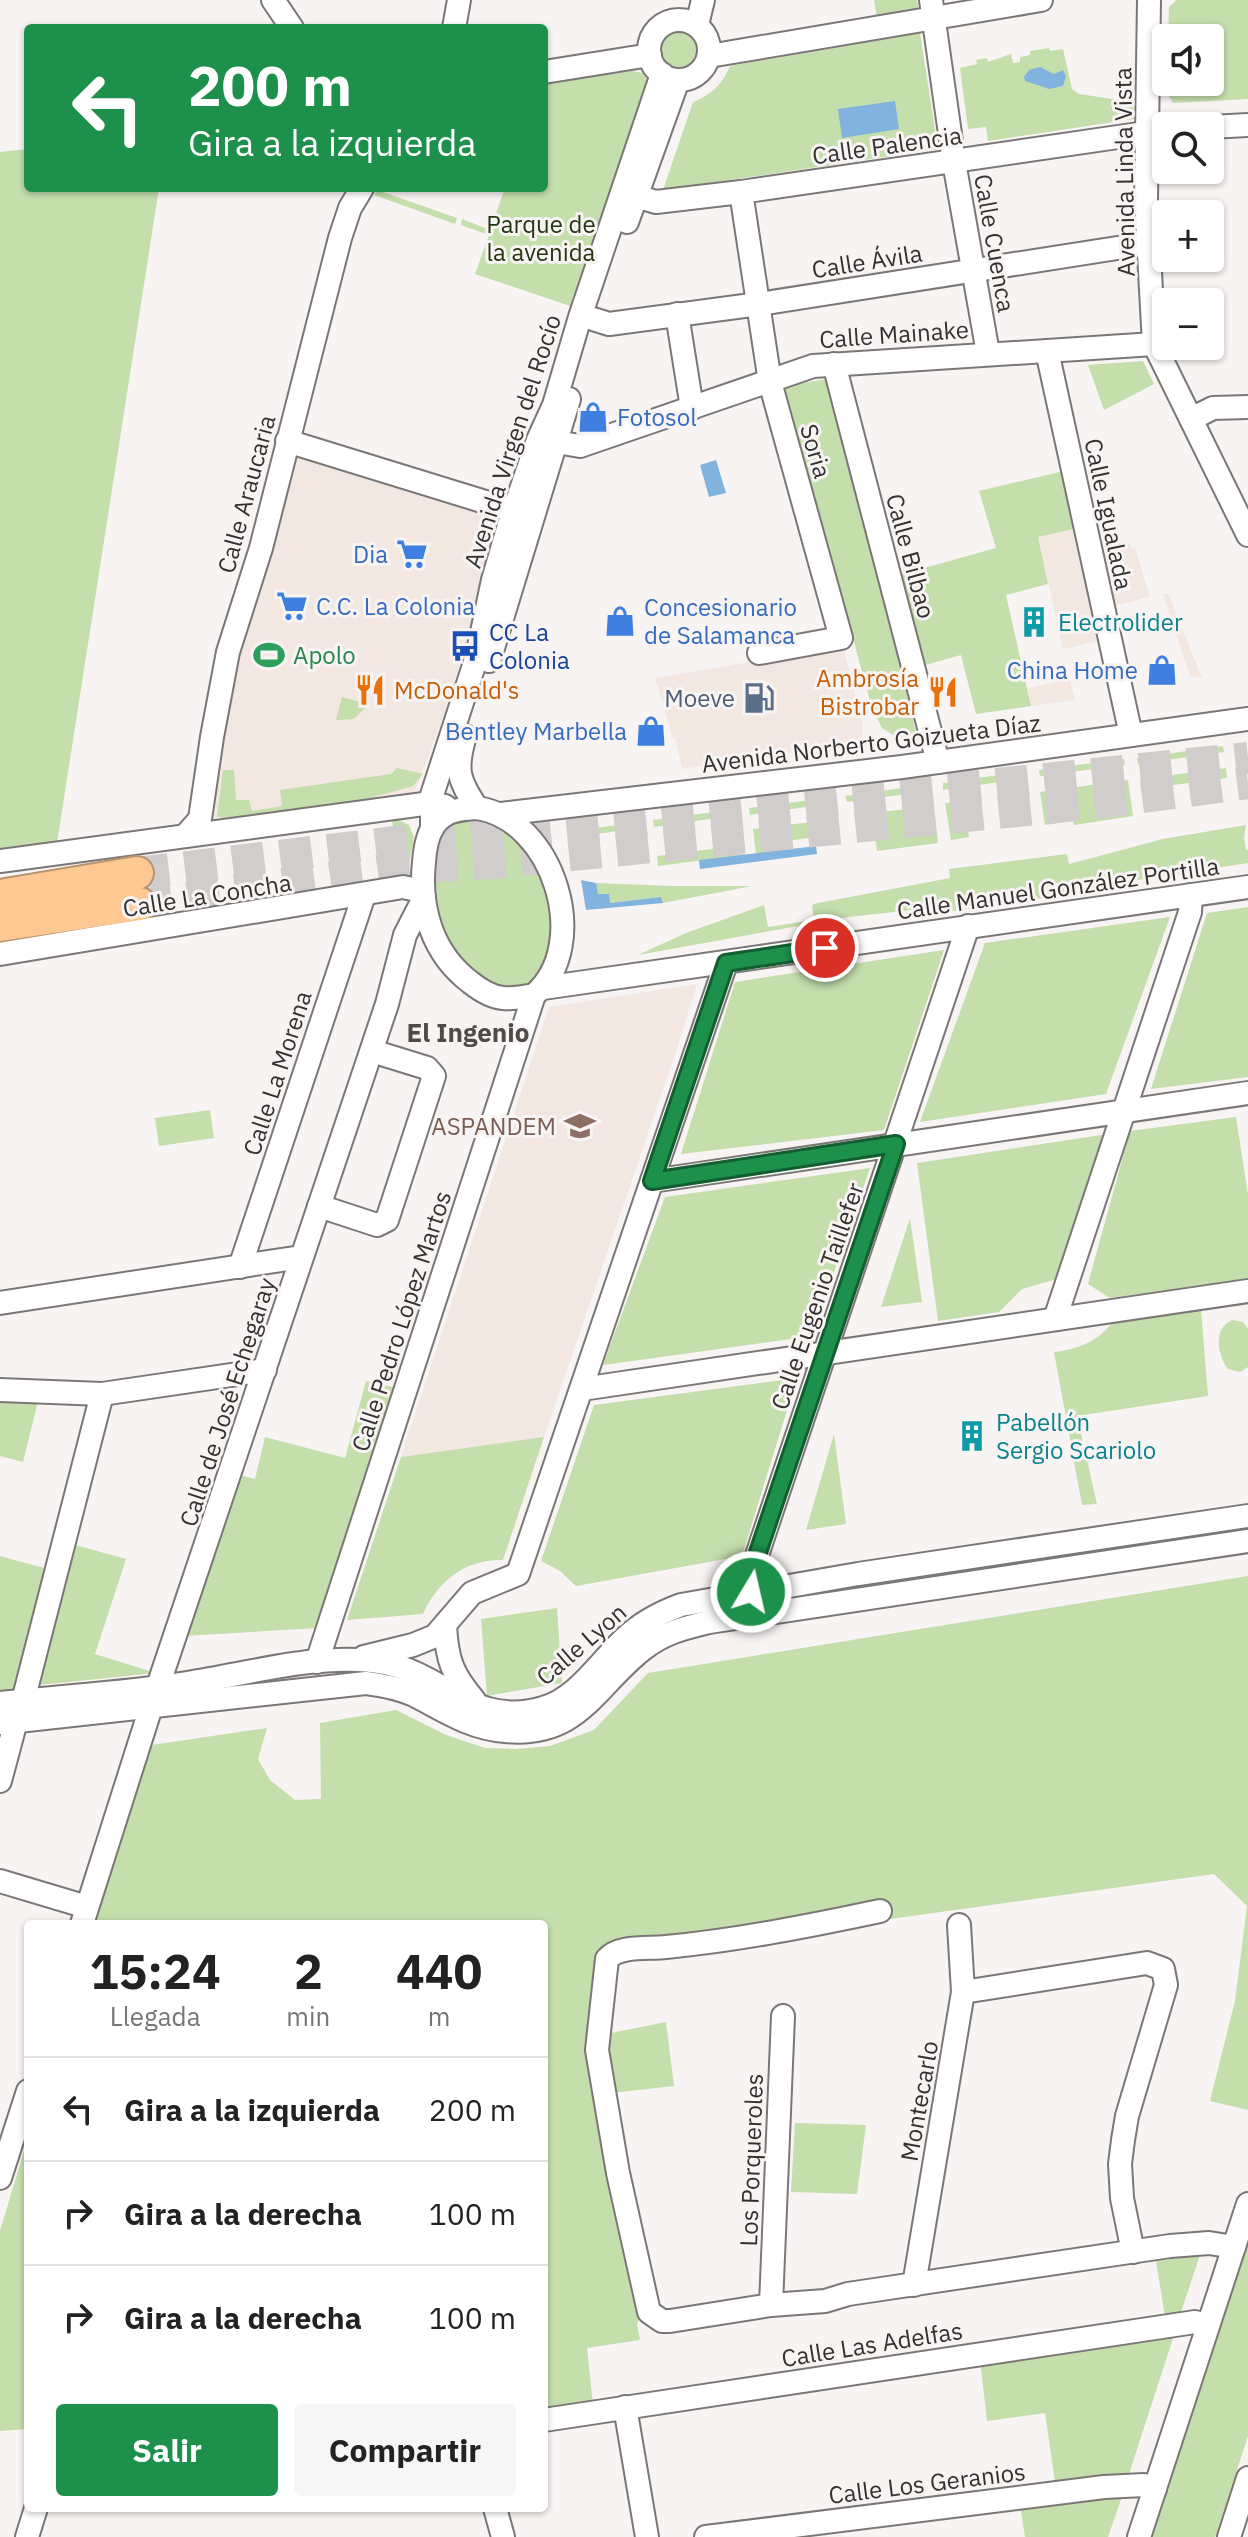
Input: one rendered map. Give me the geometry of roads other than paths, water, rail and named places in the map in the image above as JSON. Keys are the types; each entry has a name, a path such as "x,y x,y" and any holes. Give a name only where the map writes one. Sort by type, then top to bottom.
{"highway":[{"path":"1,903 138,889"}],"street":[{"path":"273,0 289,24"},
{"path":"455,24 459,0"},
{"path":"663,70 653,34 664,23 688,15 703,0"},
{"path":"709,56 932,9 1041,0"},
{"name":"Avenida Linda Vista","path":"1149,0 1149,98 1152,113"},
{"name":"Calle Cuenca","path":"932,9 954,162 988,353"},
{"path":"548,72 663,70 695,75 704,67 709,56 708,38 688,15"},
{"name":"Avenida Virgen del Rocío","path":"468,809 458,770 460,755 593,319 636,196 663,70"},
{"name":"Avenida Virgen del Rocío","path":"432,829 431,803 477,656 493,580 514,510 554,405 619,197 663,70"},
{"path":"1224,126 1248,125"},
{"name":"Calle Palencia","path":"636,196 656,202 741,192 1152,133"},
{"name":"Avenida Linda Vista","path":"1152,304 1149,243 1153,184"},
{"name":"Calle Araucaria","path":"200,819 228,652 261,548 340,238 350,208 360,192"},
{"name":"Soria","path":"741,192 770,382 841,638 759,653"},
{"name":"Calle Ávila","path":"593,319 609,324 759,304 1149,243"},
{"path":"677,314 692,408"},
{"name":"Calle Mainake","path":"556,442 580,446 806,368 988,353 1152,344"},
{"name":"Calle Igualada","path":"1047,351 1131,735"},
{"path":"1162,360 1248,535"},
{"name":"Calle Bilbao","path":"834,364 938,762"},
{"path":"1191,419 1213,408 1248,407"},
{"path":"287,441 520,514 522,521 499,605 502,619"},
{"path":"514,510 528,502 545,455 556,442"},
{"path":"488,502 517,486 527,471"},
{"path":"488,502 505,541"},
{"name":"Avenida Norberto Goizueta Díaz","path":"501,814 938,762 1248,719"},
{"path":"0,861 431,803 501,814 537,848 556,889 562,916 559,957 538,992 516,998 494,996 460,974 436,942 425,910 424,858 432,829 441,817 468,809"},
{"path":"185,836 200,819 208,827 220,831"},
{"name":"Calle La Concha","path":"0,954 403,887 423,894"},
{"name":"Calle Manuel González Portilla","path":"538,992 1248,887"},
{"name":"Calle de José Echegaray","path":"84,1915 372,1051 405,935 423,894"},
{"name":"Calle La Morena","path":"240,1267 364,895"},
{"path":"1055,1319 1190,912 1191,895"},
{"name":"Calle Eugenio Taillefer","path":"751,1592 752,1570 968,926"},
{"path":"351,1660 413,1645 435,1636 472,1593 518,1574 726,963"},
{"name":"Calle Pedro López Martos","path":"317,1662 538,992"},
{"path":"319,1206 377,1225 387,1220 434,1076 427,1068 372,1051"},
{"path":"652,1181 1248,1093"},
{"path":"0,1303 301,1257"},
{"path":"582,1389 1248,1291"},
{"path":"0,1390 102,1394 265,1370"},
{"path":"0,1781 13,1715 102,1394"},
{"name":"Calle Lyon","path":"155,1697 317,1662 351,1660 385,1663 421,1674 480,1707 510,1713 545,1708 568,1696 624,1639 658,1613 681,1605 1248,1516"},
{"name":"Calle Lyon","path":"0,1703 13,1715 155,1697 366,1683 412,1694 467,1724 508,1732 530,1730 552,1726 578,1713 640,1651 673,1631 709,1622 1248,1541"},
{"path":"445,1626 447,1654 452,1670 480,1707"},
{"path":"0,1881 84,1915"},
{"path":"880,1911 760,1934 619,1950 610,1955 605,1964 597,2050 618,2173 649,2312 662,2321 670,2321 771,2305 825,2301 848,2294 1133,2252 1209,2243 1234,2247"},
{"name":"Montecarlo","path":"914,2285 963,1992 959,1925"},
{"path":"963,1992 1147,1963 1163,1969 1166,1985 1127,2116 1121,2152 1122,2198 1133,2252"},
{"name":"Los Porqueroles","path":"771,2305 783,2016"},
{"path":"0,2178 24,2103"},
{"path":"1139,2537 1248,2204"},
{"name":"Calle Las Adelfas","path":"548,2419 1195,2322 1207,2325"},
{"path":"625,2407 647,2537"},
{"path":"1229,2537 1248,2478"},
{"name":"Calle Los Geranios","path":"706,2537 1104,2487 1144,2485 1155,2489"},
{"path":"27,2537 35,2512"},
{"path":"496,2512 503,2537"}],"water":[{"path":"1040,67 1054,74 1063,70 1066,76 1063,86 1049,89 1025,81 1029,70"},
{"path":"895,101 899,129 842,138 838,109"},
{"path":"716,460 726,493 709,497 700,465"},
{"path":"816,846 817,854 700,869 699,860"},
{"path":"581,880 596,883 598,894 609,894 610,903 661,897 663,903 586,910"}],"tunnel":[{"path":"137,873 395,842 493,836 1248,758"},
{"path":"140,904 390,869 490,863 1098,803 1248,783"}],"place":[{"name":"Fotosol","path":"593,417"},
{"name":"Dia","path":"412,554"},
{"name":"C.C. La Colonia","path":"292,606"},
{"name":"Concesionario de Salamanca","path":"620,621"},
{"name":"Electrolider","path":"1034,622"},
{"name":"CC La Colonia","path":"465,646"},
{"name":"Apolo","path":"269,655"},
{"name":"China Home","path":"1162,670"},
{"name":"McDonald's","path":"370,690"},
{"name":"Ambrosía Bistrobar","path":"943,692"},
{"name":"Moeve","path":"759,698"},
{"name":"Bentley Marbella","path":"651,731"},
{"name":"ASPANDEM","path":"580,1126"},
{"name":"Pabellón Sergio Scariolo","path":"972,1436"}],"district":[{"name":"El Ingenio","path":"468,1032"}],"park label":[{"name":"Parque de la avenida","path":"541,238"}]}
